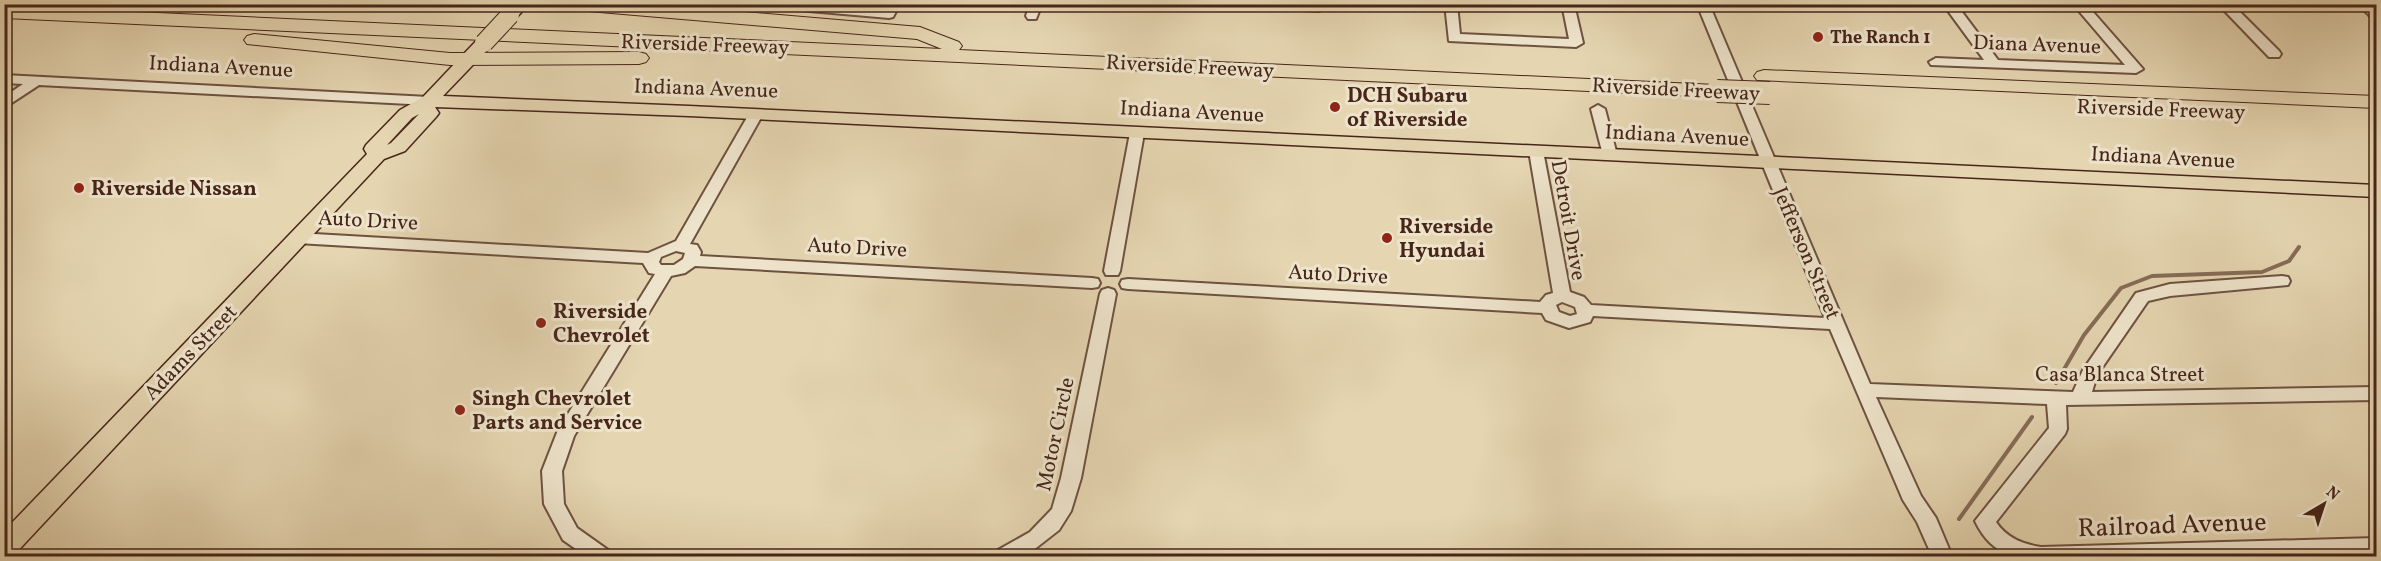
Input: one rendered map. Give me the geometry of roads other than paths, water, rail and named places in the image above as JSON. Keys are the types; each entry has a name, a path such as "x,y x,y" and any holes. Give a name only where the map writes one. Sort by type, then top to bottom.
{"highway":[{"name":"Riverside Freeway","path":"88,4 626,28 952,46 1466,62 1714,82"},
{"path":"576,4 920,33 952,46"},
{"name":"Riverside Freeway","path":"4,12 993,56 1767,84 2376,102"},
{"path":"49,14 89,25 450,59 787,57 970,62 993,56"},
{"name":"Riverside Freeway","path":"1767,84 2376,117"}],"main road":[{"name":"Adams Street","path":"4,549 377,155 398,147 430,113 427,102 515,10"},
{"name":"Indiana Avenue","path":"427,102 2376,191"}],"street":[{"path":"776,4 892,9"},
{"path":"1268,4 1318,6"},
{"path":"1451,4 1454,38 1576,43 1568,4"},
{"name":"Jefferson Street","path":"1703,4 1864,390 1912,500 1926,518 1942,556"},
{"path":"1949,4 1993,63"},
{"name":"Diana Avenue","path":"1936,62 2136,69 2079,4"},
{"path":"2224,4 2274,54"},
{"path":"2364,4 2376,15"},
{"name":"Indiana Avenue","path":"4,79 427,102"},
{"path":"4,104 36,81"},
{"path":"1598,110 1610,155"},
{"path":"692,261 691,249 681,246 755,116"},
{"path":"1112,271 1137,133"},
{"name":"Detroit Drive","path":"1536,151 1562,296"},
{"name":"Auto Drive","path":"297,238 683,267 692,261 1092,283"},
{"name":"Auto Drive","path":"659,265 667,247 681,246"},
{"path":"601,556 592,552 570,534 554,504 552,471 565,435 659,265"},
{"path":"1108,294 1095,290 1092,283 1098,274 1112,271 1124,275 1128,284"},
{"path":"2080,399 2090,374 2142,297 2170,290 2282,281"},
{"name":"Auto Drive","path":"1108,294 1123,291 1128,284 1547,308 1552,316 1569,322 1584,318 1586,310"},
{"name":"Motor Circle","path":"1005,556 1015,554 1042,533 1060,513 1081,432 1108,294"},
{"path":"1547,308 1548,301 1562,296"},
{"name":"Auto Drive","path":"1562,296 1580,302 1586,310 1837,324"},
{"name":"Casa Blanca Street","path":"1864,390 2056,399 2376,393"},
{"name":"Railroad Avenue","path":"2056,399 2058,429 1985,521 1997,539 2021,553 2041,555 2376,546"},
{"name":"Jefferson Street","path":"1912,500 1914,520 1930,556"}],"waterway":[{"path":"2056,383 2084,335 2121,288 2152,276 2262,272 2289,261 2299,247"},
{"path":"1959,519 2032,417"}],"place":[{"name":"The Ranch 1","path":"1818,37"},
{"name":"DCH Subaru of Riverside","path":"1335,107"},
{"name":"Riverside Nissan","path":"79,188"},
{"name":"Riverside Hyundai","path":"1387,238"},
{"name":"Riverside Chevrolet","path":"541,323"},
{"name":"Singh Chevrolet Parts and Service","path":"460,410"}]}
